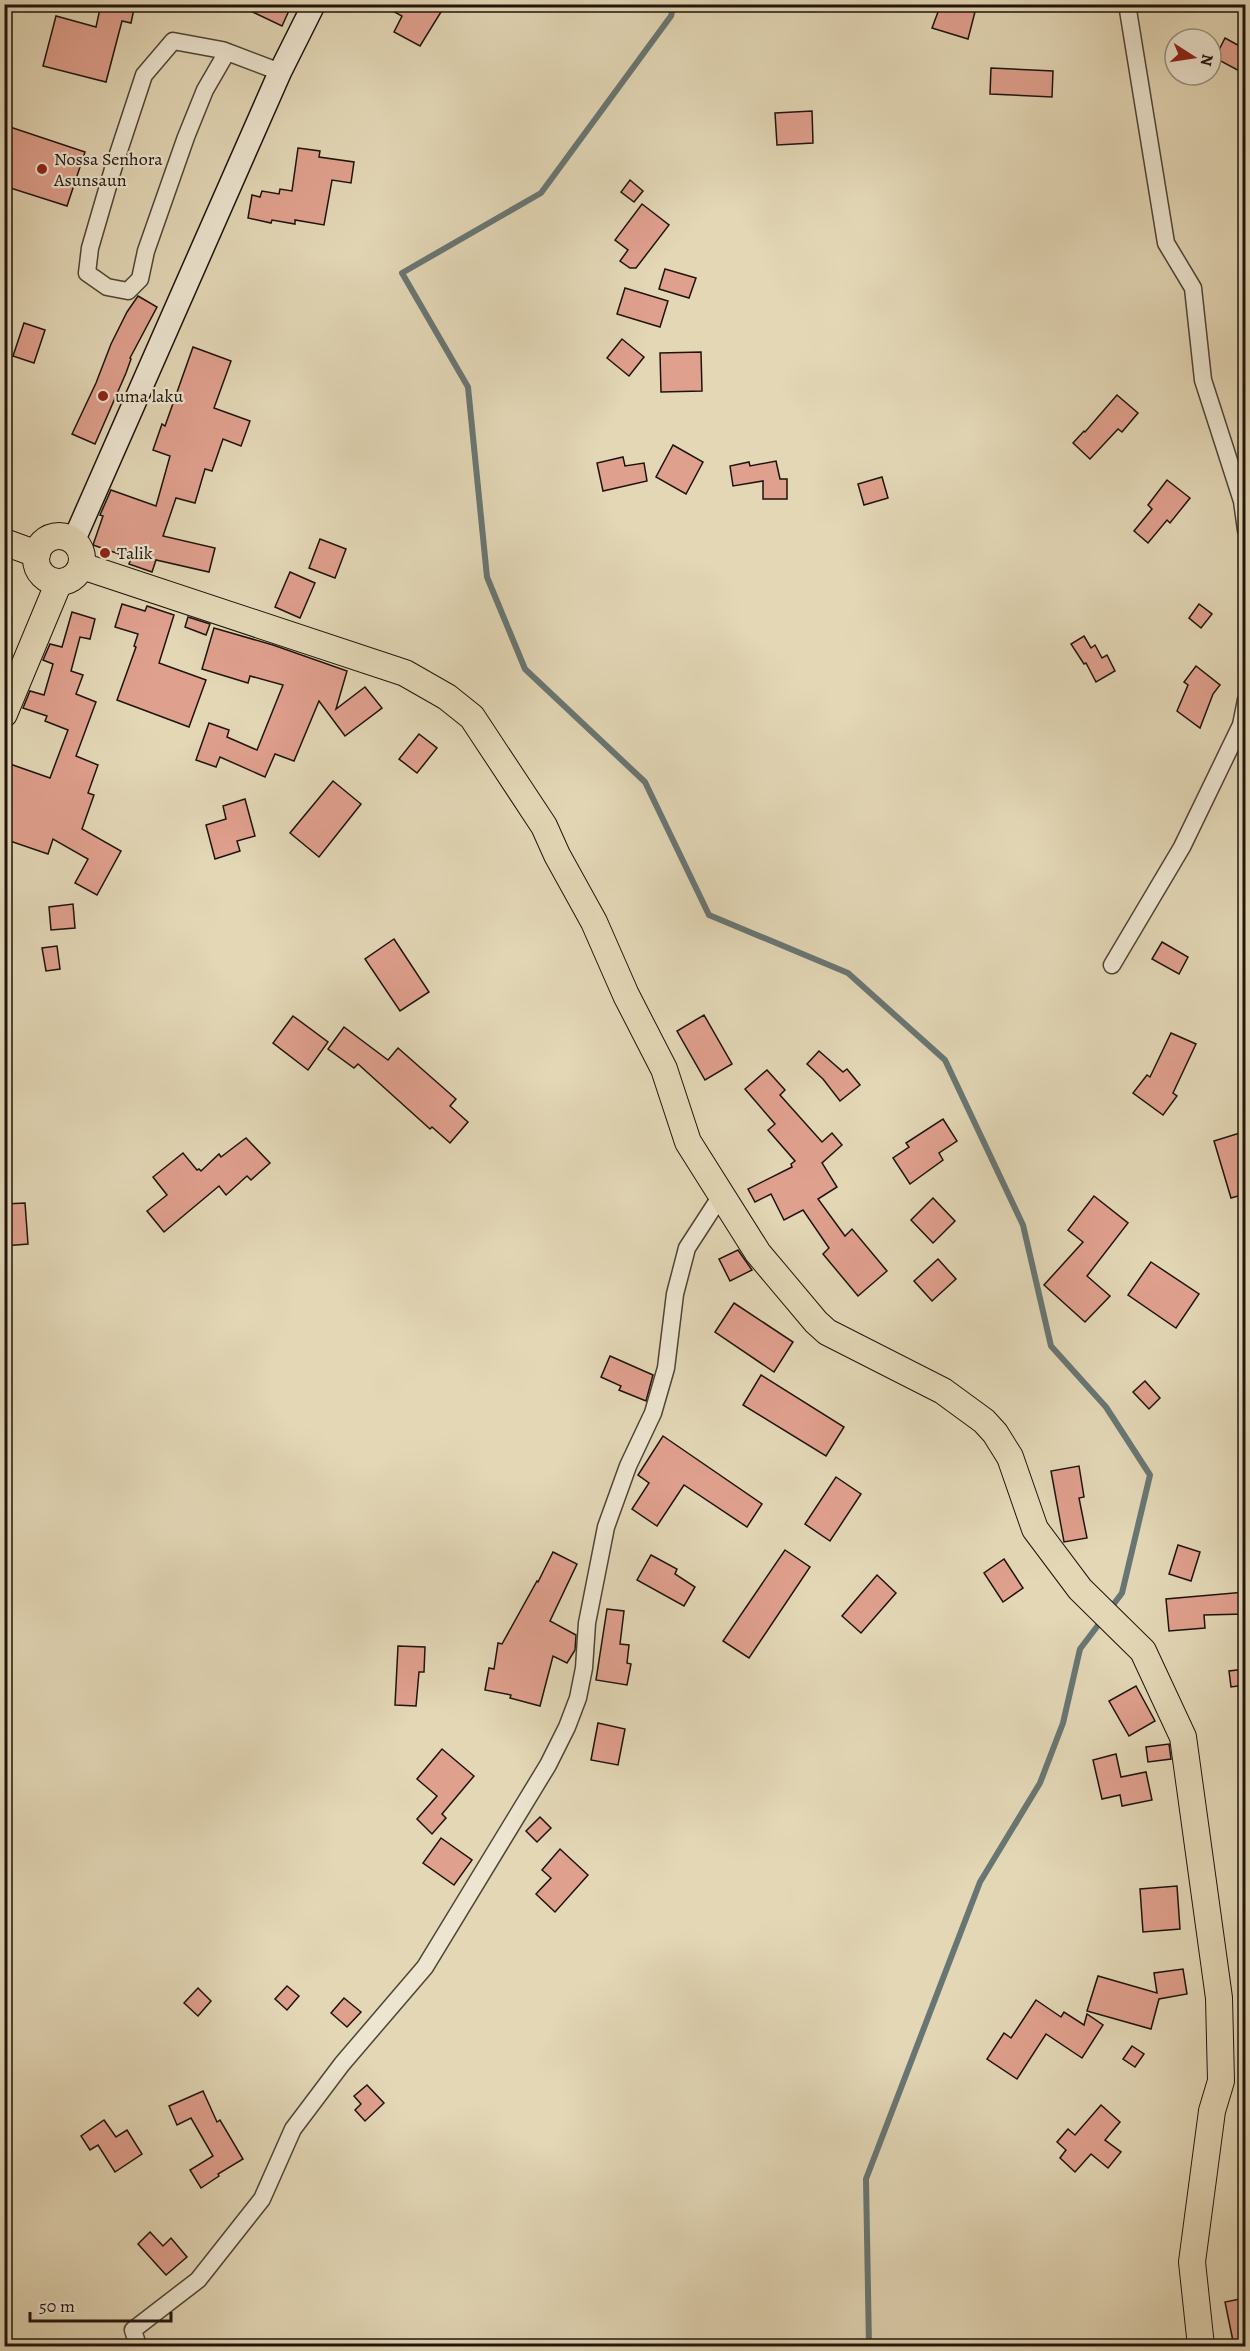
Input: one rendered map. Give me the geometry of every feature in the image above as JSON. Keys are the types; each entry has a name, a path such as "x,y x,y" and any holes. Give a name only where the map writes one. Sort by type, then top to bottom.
{"main road":[{"path":"56,535 65,536 74,540 82,552 82,566 73,578 60,582 51,581 39,570 36,562 37,554 40,545 47,539 56,535"},
{"path":"4,542 37,554"},
{"path":"82,566 405,673 447,697 472,717 544,826 557,855 594,922 626,995 664,1069 688,1142 758,1253 827,1332 943,1391 990,1427 1010,1457 1035,1529 1080,1589 1143,1651 1183,1737 1219,1998 1221,2081 1212,2111 1192,2262 1201,2346"},
{"path":"4,714 60,582"}],"street":[{"path":"74,540 280,72 314,4"},
{"path":"1128,4 1166,243 1193,288 1203,380 1242,501 1245,530"},
{"path":"227,52 205,90 186,137 146,251 140,279 128,291 107,287 87,273 90,248 144,75 173,41 227,52 280,72"},
{"path":"1112,965 1182,848 1241,725 1245,700"},
{"path":"138,2346 133,2330 198,2280 262,2199 293,2129 342,2064 425,1967 548,1765 578,1698 584,1668 587,1623 606,1527 628,1466 652,1413 666,1368 675,1294 687,1248 722,1194"}],"building":[{"path":"101,4 135,4 131,23 122,21 106,82 43,66 56,16 96,27"},
{"path":"236,4 292,4 282,26"},
{"path":"380,4 428,4 441,12 420,46 394,32 402,16"},
{"path":"941,4 977,4 968,39 932,28"},
{"path":"1225,38 1245,49 1245,74 1223,62"},
{"path":"991,68 1053,71 1052,97 990,94"},
{"path":"812,111 813,143 777,145 775,113"},
{"name":"Nossa Senhora Asunsaun","path":"4,125 85,152 67,206 4,186"},
{"path":"298,148 320,151 319,157 354,162 351,183 332,180 324,225 295,220 295,224 272,220 271,223 248,218 252,195 260,197 262,191 279,194 280,189 292,191"},
{"path":"630,180 643,191 634,202 621,192"},
{"path":"642,204 669,225 636,268 630,268 620,261 628,250 615,240"},
{"path":"665,269 696,278 689,298 659,289"},
{"path":"625,288 668,301 660,327 617,314"},
{"path":"138,296 157,307 130,358 126,373 95,444 72,434 111,344"},
{"path":"24,323 45,330 34,363 13,356"},
{"path":"622,339 644,357 629,376 607,358"},
{"path":"193,347 231,361 214,408 250,421 241,446 223,439 212,471 205,469 195,503 176,498 163,536 215,548 209,572 156,560 152,572 129,564 131,558 93,545 103,516 100,515 111,490 156,506 170,456 153,450 162,424 165,426"},
{"path":"701,352 702,391 661,392 660,353"},
{"path":"1117,395 1138,413 1122,432 1118,429 1090,459 1073,443"},
{"path":"673,445 703,462 686,494 656,477"},
{"path":"623,457 625,466 644,463 647,481 603,491 597,463"},
{"path":"776,461 780,479 787,479 787,499 763,499 763,481 733,486 730,466 749,462 750,466"},
{"path":"882,477 888,498 864,505 858,484"},
{"path":"1167,480 1190,498 1170,523 1167,520 1148,543 1134,531 1152,509 1148,505"},
{"path":"320,539 346,549 335,578 309,568"},
{"path":"290,572 315,583 300,618 275,607"},
{"path":"122,604 145,611 147,606 174,615 159,663 206,680 189,727 117,700 136,647 134,646 138,634 115,627"},
{"path":"1199,604 1212,614 1201,628 1189,618"},
{"path":"72,612 95,619 90,639 80,637 71,671 83,675 76,694 96,702 76,756 98,765 88,793 94,795 82,829 121,851 97,895 75,883 88,859 53,839 48,854 4,839 4,779 10,764 50,778 68,730 45,721 47,716 23,708 30,691 44,695 53,664 43,660 50,644 62,647"},
{"path":"188,617 210,624 206,635 185,627"},
{"path":"214,628 273,645 347,671 336,709 365,687 382,708 345,736 319,701 294,761 275,754 265,777 220,757 216,767 196,760 209,723 229,730 227,737 257,750 283,685 250,676 248,683 202,669"},
{"path":"1084,636 1091,648 1095,645 1102,658 1107,655 1115,671 1096,682 1086,663 1084,664 1071,644"},
{"path":"1196,666 1220,685 1213,694 1200,728 1177,711 1188,685 1184,682"},
{"path":"419,734 437,748 417,773 399,759"},
{"path":"333,781 361,804 319,857 290,833"},
{"path":"245,799 255,836 237,841 240,851 215,859 206,825 226,819 223,806"},
{"path":"73,904 75,928 51,930 49,907"},
{"path":"394,939 429,992 400,1011 365,959"},
{"path":"1162,942 1188,957 1179,974 1152,959"},
{"path":"57,946 60,969 46,971 42,948"},
{"path":"704,1015 732,1064 705,1080 677,1031"},
{"path":"293,1016 328,1042 308,1070 273,1043"},
{"path":"344,1027 388,1060 398,1048 456,1099 450,1106 468,1122 450,1143 432,1127 430,1129 358,1064 354,1068 328,1049"},
{"path":"1171,1033 1196,1044 1173,1093 1177,1096 1163,1115 1133,1093 1147,1075 1150,1077"},
{"path":"819,1051 843,1072 847,1069 860,1085 840,1101 823,1079 807,1064"},
{"path":"767,1070 785,1090 780,1095 822,1142 832,1133 842,1145 822,1163 837,1187 818,1199 845,1236 852,1229 887,1271 858,1296 823,1254 829,1248 803,1210 784,1220 771,1194 755,1202 748,1189 792,1167 791,1164 795,1161 768,1130 775,1124 745,1089"},
{"path":"943,1119 957,1141 939,1153 943,1160 910,1184 893,1158 909,1147 906,1143"},
{"path":"1243,1132 1245,1194 1231,1198 1214,1141"},
{"path":"246,1138 270,1163 251,1180 247,1176 226,1195 219,1186 164,1232 147,1211 167,1195 153,1177 183,1153 197,1170 201,1171 219,1154 221,1157"},
{"path":"1094,1196 1128,1223 1087,1276 1110,1296 1085,1322 1044,1285 1083,1242 1068,1230"},
{"path":"933,1198 955,1221 933,1243 911,1220"},
{"path":"25,1203 28,1244 4,1246 4,1204"},
{"path":"738,1250 752,1270 730,1281 719,1259"},
{"path":"938,1259 956,1279 932,1301 914,1281"},
{"path":"1151,1262 1199,1294 1176,1328 1128,1295"},
{"path":"734,1303 793,1342 774,1372 715,1332"},
{"path":"610,1356 653,1375 646,1401 619,1390 621,1386 601,1377"},
{"path":"761,1375 844,1427 826,1456 743,1405"},
{"path":"1145,1381 1160,1398 1149,1409 1133,1392"},
{"path":"663,1436 762,1504 747,1527 684,1485 657,1526 632,1509 649,1483 638,1475"},
{"path":"1079,1466 1084,1497 1079,1498 1087,1538 1064,1542 1051,1471"},
{"path":"836,1477 861,1494 830,1541 805,1524"},
{"path":"1178,1545 1200,1552 1191,1581 1169,1574"},
{"path":"785,1550 810,1567 749,1658 723,1641"},
{"path":"553,1552 577,1564 550,1621 576,1635 575,1650 567,1663 553,1656 540,1706 510,1698 511,1695 485,1690 489,1668 494,1669 498,1643 502,1644"},
{"path":"651,1555 677,1569 675,1574 695,1587 684,1606 637,1580"},
{"path":"1004,1559 1023,1588 1003,1602 984,1573"},
{"path":"877,1575 896,1593 861,1633 842,1616"},
{"path":"1245,1592 1245,1614 1204,1615 1205,1628 1169,1631 1166,1599"},
{"path":"607,1609 624,1611 620,1644 629,1645 627,1663 631,1664 627,1685 596,1680"},
{"path":"398,1646 425,1647 424,1672 419,1672 416,1706 395,1705"},
{"path":"1245,1669 1245,1685 1231,1687 1229,1671"},
{"path":"1136,1686 1155,1721 1129,1736 1109,1701"},
{"path":"598,1723 625,1729 618,1765 591,1760"},
{"path":"1169,1744 1171,1759 1148,1762 1146,1747"},
{"path":"442,1749 474,1776 442,1814 446,1818 432,1834 417,1819 437,1796 417,1779"},
{"path":"1116,1754 1121,1777 1146,1772 1152,1800 1122,1806 1120,1795 1102,1799 1093,1760"},
{"path":"540,1817 551,1828 537,1842 526,1831"},
{"path":"441,1838 472,1860 454,1885 423,1863"},
{"path":"560,1849 588,1875 555,1912 536,1894 551,1878 542,1870"},
{"path":"1177,1886 1180,1929 1143,1932 1140,1889"},
{"path":"1183,1969 1187,1994 1159,1999 1151,2029 1087,2011 1098,1976 1157,1993 1154,1973"},
{"path":"287,1986 299,1996 287,2010 275,1999"},
{"path":"198,1988 211,2001 198,2016 184,2003"},
{"path":"344,1998 361,2012 347,2027 331,2013"},
{"path":"1036,2000 1061,2017 1064,2012 1084,2025 1087,2014 1103,2025 1082,2058 1046,2034 1017,2079 987,2059 1004,2033 1011,2038"},
{"path":"1132,2046 1144,2054 1135,2067 1123,2059"},
{"path":"367,2085 384,2103 365,2121 355,2110 361,2104 354,2096"},
{"path":"203,2091 217,2122 220,2120 243,2159 218,2174 219,2176 201,2188 190,2170 213,2156 191,2118 177,2125 169,2106"},
{"path":"1101,2105 1120,2122 1105,2140 1121,2152 1108,2168 1091,2154 1075,2172 1060,2158 1066,2150 1057,2142 1068,2129 1075,2135"},
{"path":"104,2120 116,2137 127,2130 142,2154 115,2172 98,2145 90,2150 81,2136"},
{"path":"150,2232 163,2246 171,2238 187,2257 166,2275 138,2244"},
{"path":"1245,2298 1245,2346 1234,2346 1225,2302"}],"waterway":[{"path":"674,4 671,16 541,193 402,273 468,387 487,577 525,669 645,782 709,915 848,973 945,1060 1023,1225 1051,1346 1106,1407 1150,1475 1122,1593 1110,1609"},
{"path":"869,2346 866,2179 980,1882 1040,1783 1063,1723 1080,1649 1102,1620"}],"place":[{"name":"Nossa Senhora Asunsaun","path":"42,169"},
{"name":"uma laku","path":"103,396"},
{"name":"Talik","path":"105,553"}]}
